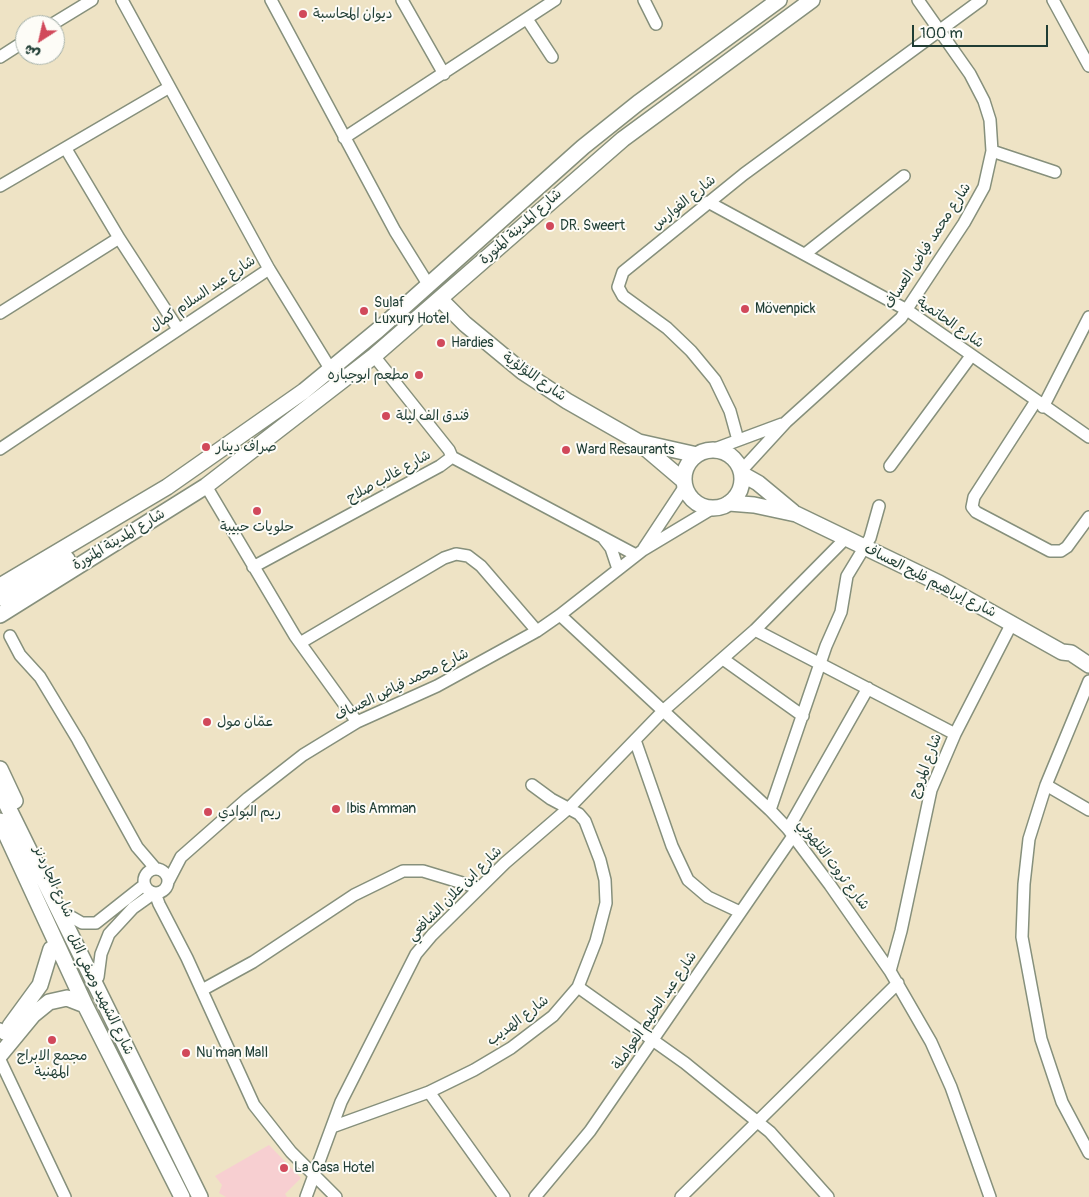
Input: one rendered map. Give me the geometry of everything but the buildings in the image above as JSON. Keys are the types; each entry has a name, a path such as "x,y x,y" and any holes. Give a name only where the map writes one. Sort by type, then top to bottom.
{"main road":[{"name":"شارع المدينة المنورة","path":"0,586 126,513 278,410 331,370 378,330 598,135 779,0"},
{"name":"شارع المدينة المنورة","path":"1,609 206,486 374,356 623,139 812,0"},
{"name":"شارع اللؤلؤية","path":"440,300 465,324 523,372 567,401 637,441 684,483"},
{"name":"شارع اللؤلؤية","path":"637,441 705,452"},
{"path":"705,452 725,452 735,460 742,473 740,490 730,504 713,508 701,505 690,497 684,483 685,471 690,462 705,452"},
{"name":"شارع المدينة المنورة","path":"0,575 215,453"},
{"name":"شارع المدينة المنورة","path":"1,609 235,462"},
{"name":"شارع إبراهيم فليح العساف","path":"742,473 758,483 796,514 865,546 1012,623 1062,652 1071,653 1089,665"},
{"name":"شارع إبراهيم فليح العساف","path":"730,504 754,506 796,514"},
{"name":"شارع إبراهيم فليح العساف","path":"1062,652 1066,661 1089,677"},
{"name":"شارع الجاردنز","path":"0,769 98,977 101,996"},
{"name":"شارع الشهيد وصفي التل","path":"0,791 200,1197"},
{"name":"شارع الشهيد وصفي التل","path":"0,821 83,999 182,1197"},
{"path":"0,844 51,949 83,999"},
{"path":"1,1034 40,985 51,949"},
{"path":"0,1055 33,1015 49,1002 67,998 83,999"}],"street":[{"path":"65,16 92,0"},
{"name":"شارع عبد السلام كمال","path":"0,449 269,269 168,88 122,0"},
{"path":"271,0 395,231 428,284"},
{"path":"402,0 444,74"},
{"path":"344,138 555,0"},
{"path":"644,0 656,24"},
{"name":"شارع محمد فياض العساف","path":"742,473 786,422 862,355 907,310 974,206 990,170 992,150 990,120 984,101 970,74 918,0"},
{"name":"شارع الفوارس","path":"738,440 730,411 715,380 691,351 667,328 628,301 618,287 622,272 708,202 981,0"},
{"path":"1053,0 1089,66"},
{"path":"528,19 552,57"},
{"path":"0,57 15,47"},
{"path":"0,186 66,150 168,88"},
{"path":"66,150 119,238 178,329"},
{"path":"992,150 1055,172"},
{"path":"805,254 904,176"},
{"name":"شارع الحاتمية","path":"708,202 907,310 970,356 1089,437"},
{"path":"0,313 119,238"},
{"path":"269,269 331,370"},
{"path":"1089,317 1040,404 974,497 972,507 976,512 1050,551 1057,551 1073,541 1089,517"},
{"name":"شارع غالب صلاح","path":"254,567 433,470 452,456 374,356"},
{"path":"890,466 970,356"},
{"name":"شارع محمد فياض العساف","path":"705,452 786,422"},
{"path":"452,456 603,538 639,552"},
{"name":"شارع محمد فياض العساف","path":"639,552 684,483"},
{"path":"206,486 300,643 357,722"},
{"path":"770,810 820,663 841,612 848,571 865,546 880,506"},
{"name":"شارع محمد فياض العساف","path":"144,881 150,870 181,857 286,767 357,722 437,686 537,631 639,552 713,508"},
{"path":"603,538 611,548 618,569"},
{"name":"شارع ابن علان الشافعي","path":"306,1197 352,1077 416,954 479,888 570,807 664,710 755,630 846,538"},
{"path":"300,643 444,558 456,554 468,556 481,566 537,631"},
{"name":"شارع ثروت التلهوني","path":"560,615 770,810 791,833 890,971 931,1042 951,1087 990,1197"},
{"path":"955,734 1012,623"},
{"name":"شارع المروج","path":"755,630 955,734 937,774 925,809 915,868 890,971"},
{"path":"10,636 20,655 40,677 67,720 137,847 156,868 166,872 161,889 165,914 254,1105 291,1152 336,1197"},
{"path":"723,660 803,716"},
{"path":"1089,681 1046,785 1026,858 1022,937 1044,1048 1066,1111 1089,1153"},
{"name":"شارع عبد الحليم العواملة","path":"535,1197 577,1148 653,1041 740,912 791,833 868,688"},
{"path":"636,740 672,846 688,880 708,896 740,912"},
{"name":"شارع الهديب","path":"332,1128 429,1092 474,1070 511,1048 553,1016 578,987 602,921 606,903 600,860 585,821 570,807 551,799 532,785"},
{"path":"1046,785 1089,810"},
{"path":"137,847 144,881"},
{"name":"شارع محمد فياض العساف","path":"98,977 101,954 109,934 133,908 161,889 181,857"},
{"path":"202,990 253,962 354,895 403,871 423,871 479,888"},
{"path":"68,915 82,923 96,923 144,881"},
{"path":"144,881 161,889"},
{"path":"681,1197 898,983"},
{"path":"578,987 653,1041 757,1121 782,1143 828,1197"},
{"path":"0,1060 65,1197"},
{"path":"429,1092 504,1197"}],"shaded area":[{"path":"269,1145 301,1178 285,1194 287,1197 226,1197 219,1193 222,1185 215,1176"}],"place":[{"name":"ديوان المحاسبة","path":"303,14"},
{"name":"DR. Sweert","path":"550,226"},
{"name":"Mövenpick","path":"745,309"},
{"name":"Sulaf Luxury Hotel","path":"364,311"},
{"name":"Hardies","path":"441,343"},
{"name":"مطعم ابوجباره","path":"419,375"},
{"name":"فندق الف ليلة","path":"386,416"},
{"name":"صراف دينار","path":"206,447"},
{"name":"Ward Resaurants","path":"566,450"},
{"name":"حلويات حبيبة","path":"257,511"},
{"name":"عمّان مول","path":"207,722"},
{"name":"Ibis Amman","path":"336,809"},
{"name":"ريم البوادي","path":"208,812"},
{"name":"مجمع الابراج المهنية","path":"52,1040"},
{"name":"Nu'man Mall","path":"186,1053"},
{"name":"La Casa Hotel","path":"284,1168"}]}
